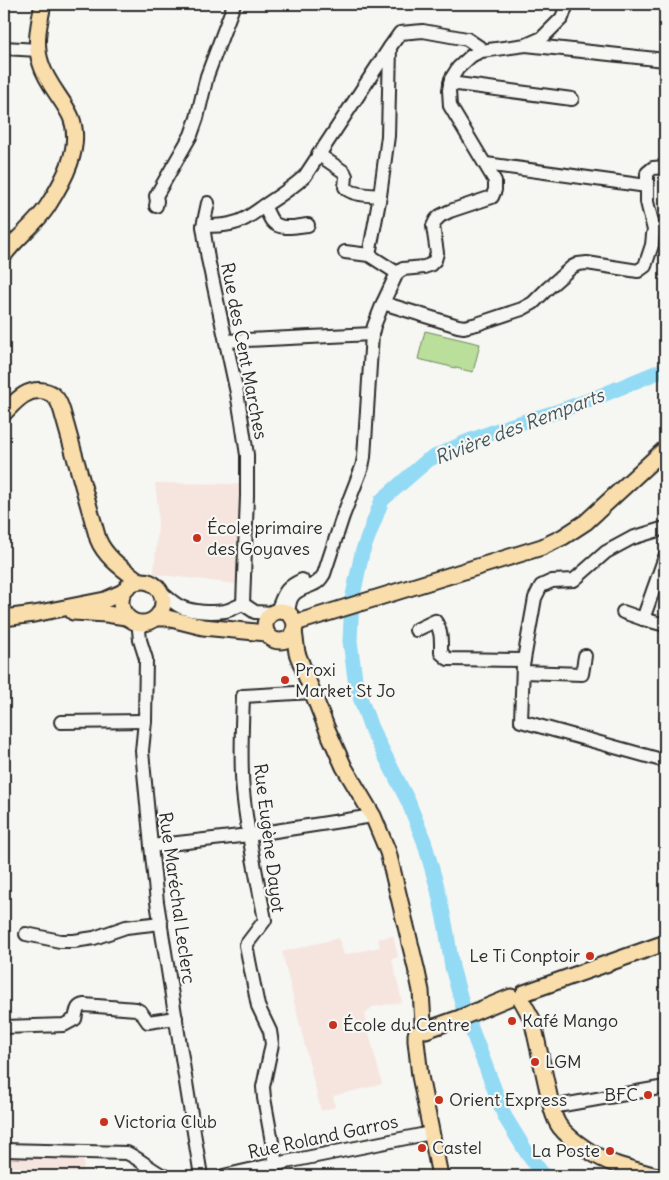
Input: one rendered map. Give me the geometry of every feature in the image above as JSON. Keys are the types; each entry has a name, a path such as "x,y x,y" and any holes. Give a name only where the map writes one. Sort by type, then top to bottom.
{"main road":[{"path":"4,255 33,225 47,207 71,161 75,144 74,130 70,117 40,64 38,30 43,4"},
{"path":"4,412 31,391 48,392 55,397 62,411 98,539 118,570 124,590 120,605 122,611 126,617 135,623 141,624 152,621 162,612 164,605 162,595"},
{"path":"157,618 180,620 203,627 247,631 279,621 320,616 542,547 563,537 586,522 665,449"},
{"path":"112,560 139,581"},
{"path":"4,618 105,600 124,590 129,585 145,581 157,587 170,610 180,620"},
{"path":"34,614 79,612 126,617"},
{"path":"279,621 271,639 297,652"},
{"path":"279,621 297,652 344,767 373,816 388,852 422,1000 424,1027 417,1051 420,1076 440,1176"},
{"path":"424,1027 460,1018 665,943"},
{"path":"514,998 532,1019 554,1117 560,1127 571,1138 599,1157 614,1164 657,1176"}],"street":[{"path":"156,206 156,196 191,135 207,76 234,4"},
{"path":"526,45 542,38 562,18 567,4"},
{"path":"208,203 203,226 229,225 238,222 296,185 305,176 400,33 423,31 468,38 481,51"},
{"path":"162,595 181,607 204,612 226,611 243,604 255,612 279,621 294,594 299,590 316,584 324,574 343,516 362,467 372,334 383,303 397,273 403,269 424,268 435,260 437,253 433,226 440,216 492,197 496,190 495,181 486,164 450,106 450,83 458,68 471,56 481,51 526,45 665,60"},
{"path":"369,254 380,196 388,136 390,47"},
{"path":"4,48 38,50"},
{"path":"450,83 572,98"},
{"path":"318,154 344,172 346,176 344,187 346,190 354,193 380,196"},
{"path":"486,164 647,186"},
{"path":"383,303 458,326 470,326 511,314 533,303 572,267 578,264 596,264 638,271 644,266 654,235 647,202 647,173 649,170 658,167 665,168"},
{"path":"264,206 273,222 278,226 308,225"},
{"name":"Rue des Cent Marches","path":"203,226 208,259 237,393 246,455 247,509 243,604"},
{"path":"344,252 369,254 397,273"},
{"path":"226,341 372,334"},
{"path":"665,528 632,538 606,552 574,580 552,581 542,586 535,598 523,666 521,721 665,761"},
{"path":"643,619 665,557"},
{"path":"623,612 665,625"},
{"path":"416,630 434,621 440,631 441,653 448,659 582,674 586,656"},
{"name":"Rue Maréchal Leclerc","path":"141,624 139,630 140,640 146,659 145,721 142,751 151,846 161,923 201,1176"},
{"name":"Rue Eugène Dayot","path":"276,1164 263,1087 272,1044 270,1031 258,1006 246,945 265,920 243,791 241,760 243,696 313,692"},
{"path":"60,722 145,721"},
{"path":"151,846 249,835 373,816"},
{"path":"26,934 66,942 94,938 126,927 161,923"},
{"path":"4,1027 64,1025 75,1019 77,1008 84,1005 109,1008 136,1008 148,1022 176,1018"},
{"path":"550,1101 563,1105 665,1087"},
{"name":"Rue Roland Garros","path":"223,1176 431,1133"},
{"path":"4,1150 127,1153 164,1176"}],"shaded area":[{"name":"École primaire des Goyaves","path":"155,483 240,484 236,584 154,574 158,525"},
{"name":"École du Centre","path":"393,936 398,957 392,959 402,1002 372,1007 365,1014 382,1084 333,1096 335,1107 321,1111 282,952 339,938 344,955 380,947 378,939"},
{"path":"4,1150 84,1152 83,1176 4,1176"}],"green space":[{"path":"425,331 480,344 473,372 418,359"}],"waterway":[{"name":"Rivière des Remparts","path":"544,1176 505,1117 463,1007 452,967 438,890 424,841 408,801 371,728 356,686 350,641 352,600 362,553 382,500 428,460 466,442 595,398 665,369"}],"place":[{"name":"École primaire des Goyaves","path":"197,538"},
{"name":"Proxi Market St Jo","path":"285,680"},
{"name":"Le Ti Conptoir","path":"590,956"},
{"name":"Kafé Mango","path":"512,1021"},
{"name":"École du Centre","path":"333,1025"},
{"name":"LGM","path":"535,1062"},
{"name":"BFC","path":"648,1095"},
{"name":"Orient Express","path":"439,1100"},
{"name":"Victoria Club","path":"104,1122"},
{"name":"Castel","path":"422,1148"},
{"name":"La Poste","path":"610,1151"}]}
